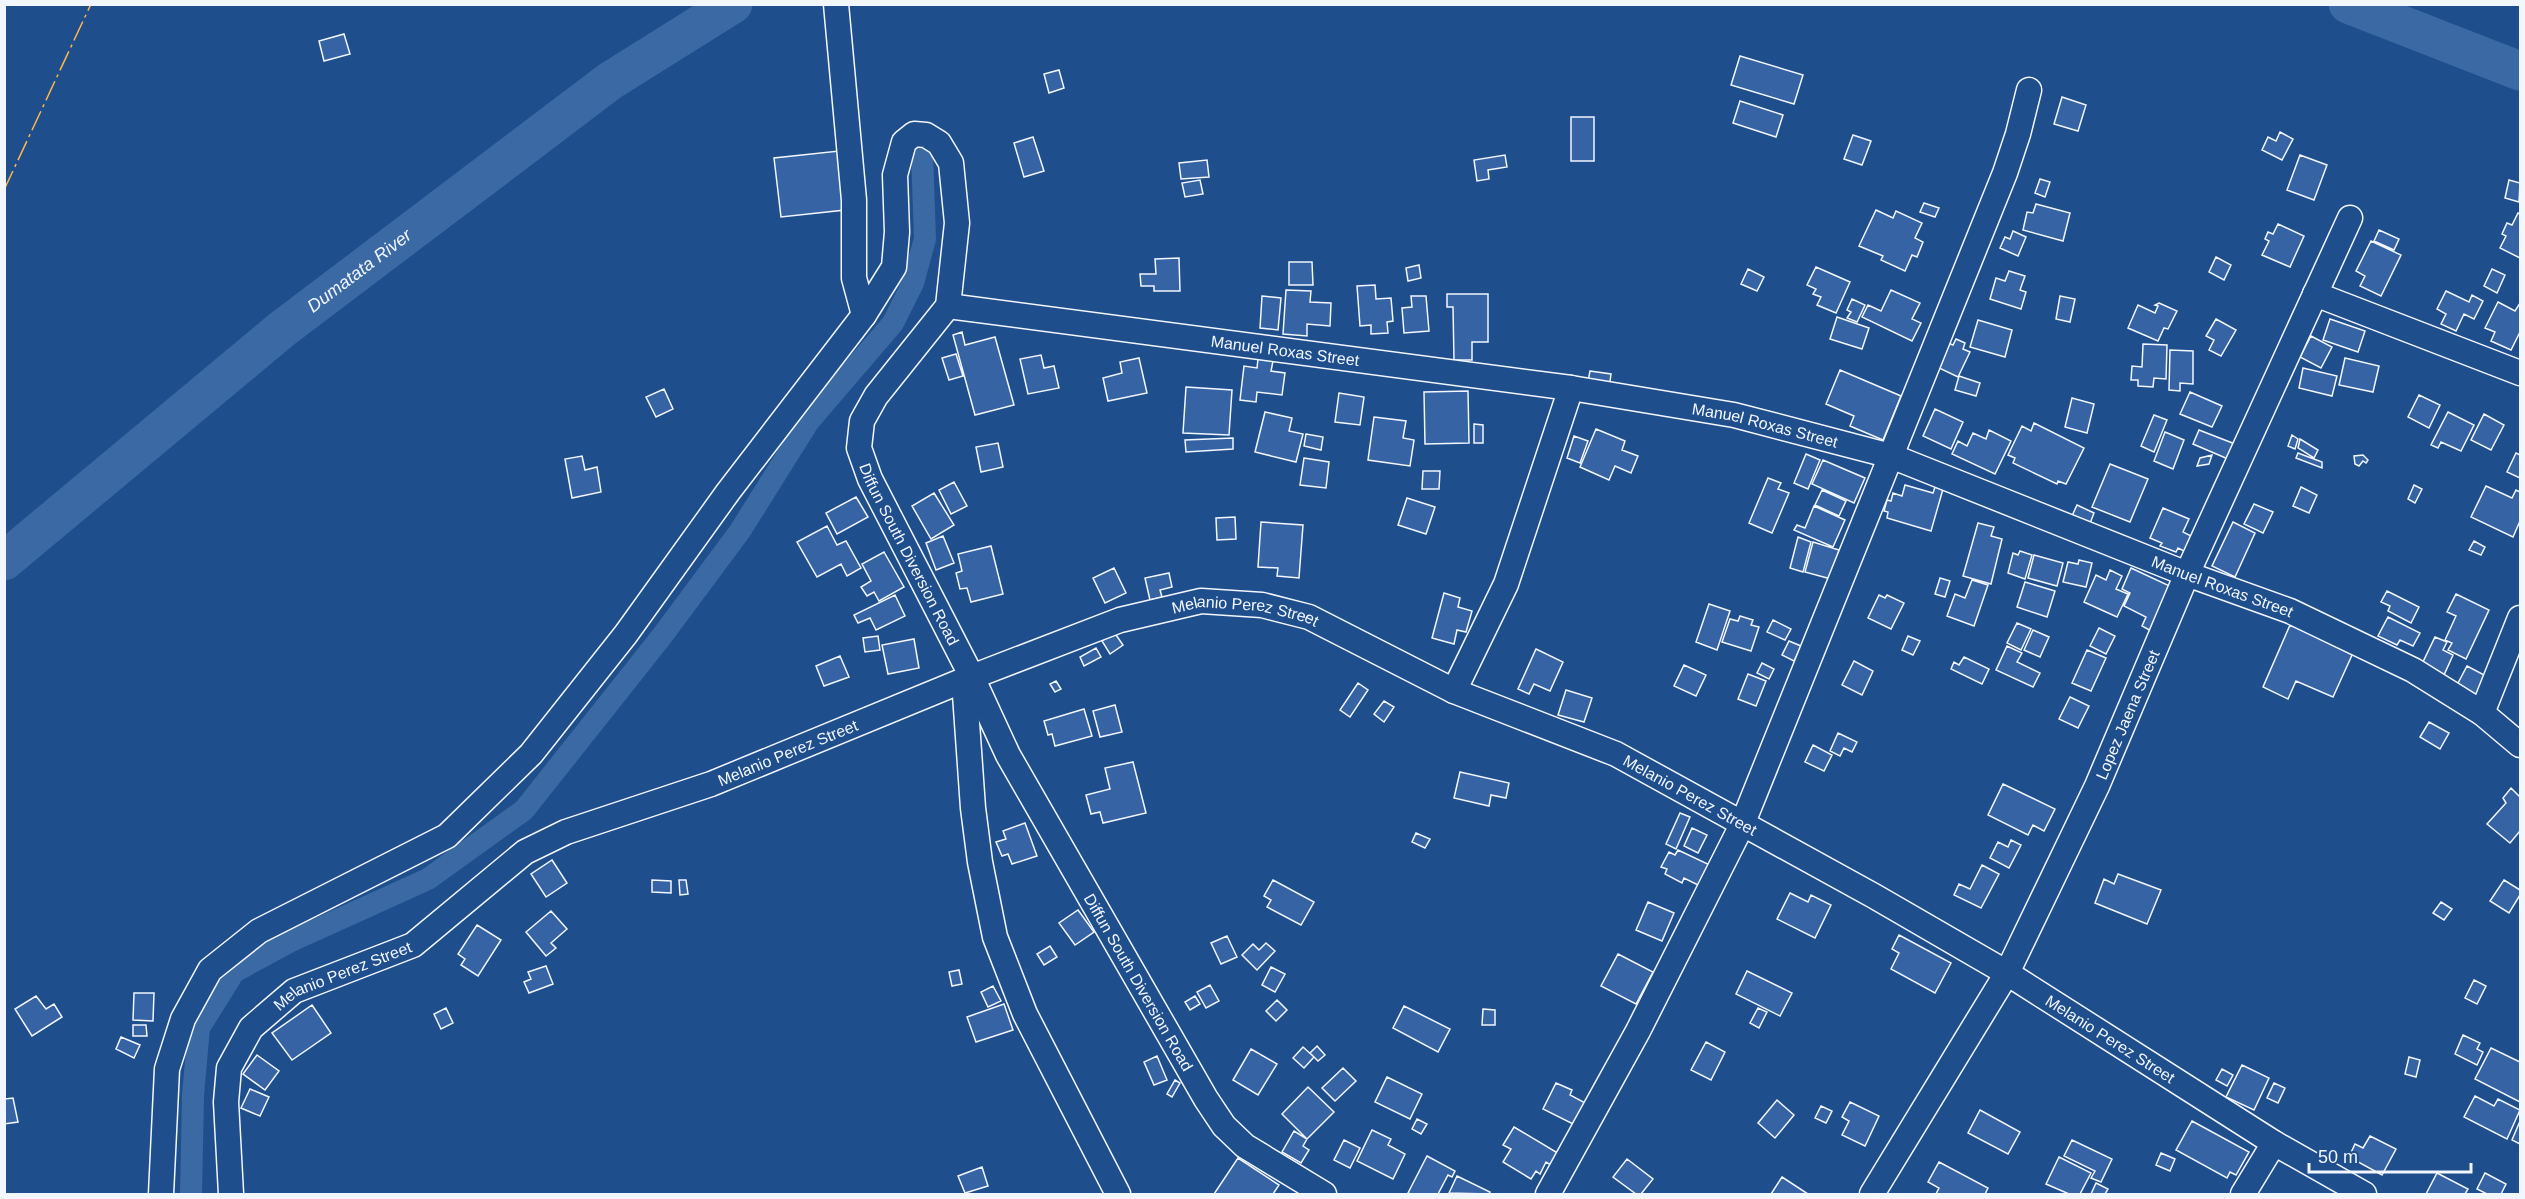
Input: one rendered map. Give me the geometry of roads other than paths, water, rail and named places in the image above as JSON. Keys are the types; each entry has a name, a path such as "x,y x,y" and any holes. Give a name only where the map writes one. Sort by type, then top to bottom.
{"street":[{"path":"836,6 844,70 854,200 854,278 864,315"},
{"path":"1548,1194 1638,1031 1742,825 2005,173 2029,90"},
{"path":"161,1194 167,1070 183,1019 210,970 259,931 447,836 531,754 626,634 728,492 864,315 894,267 897,232 894,175 904,142 914,134 926,135 939,143 951,163 957,223 948,306"},
{"name":"Lopez Jaena Street","path":"1872,1194 2007,973 2097,786 2187,574 2350,218"},
{"path":"2315,294 2520,373"},
{"name":"Manuel Roxas Street","path":"948,306 1571,388 1734,415 1891,456 2187,574 2301,616 2414,670 2482,713 2520,745"},
{"name":"Diffun South Diversion Road","path":"948,306 876,396 862,421 859,448 870,479 1008,755 1206,1099 1224,1126 1291,1186 1324,1194"},
{"path":"1454,691 1506,584 1571,388"},
{"name":"Melanio Perez Street","path":"231,1194 226,1102 229,1068 251,1028 294,991 413,945 525,852 566,832 711,784 968,679 1120,620 1201,601 1262,604 1309,617 1454,691 1616,754 1874,896 2007,973 2274,1143 2364,1194"},
{"path":"2482,713 2520,618"},
{"path":"968,679 973,808 980,862 995,937 1025,1014 1118,1194"},
{"path":"2243,1194 2274,1143"}],"waterway":[{"name":"Dumatata River","path":"4,561 281,330 610,81 733,4"},
{"name":"Dumatata River","path":"2348,4 2520,71"},
{"path":"191,1194 193,1095 199,1028 234,972 289,942 428,879 524,810 662,636 740,531 809,421 893,323 913,283 925,239 922,153"}]}
